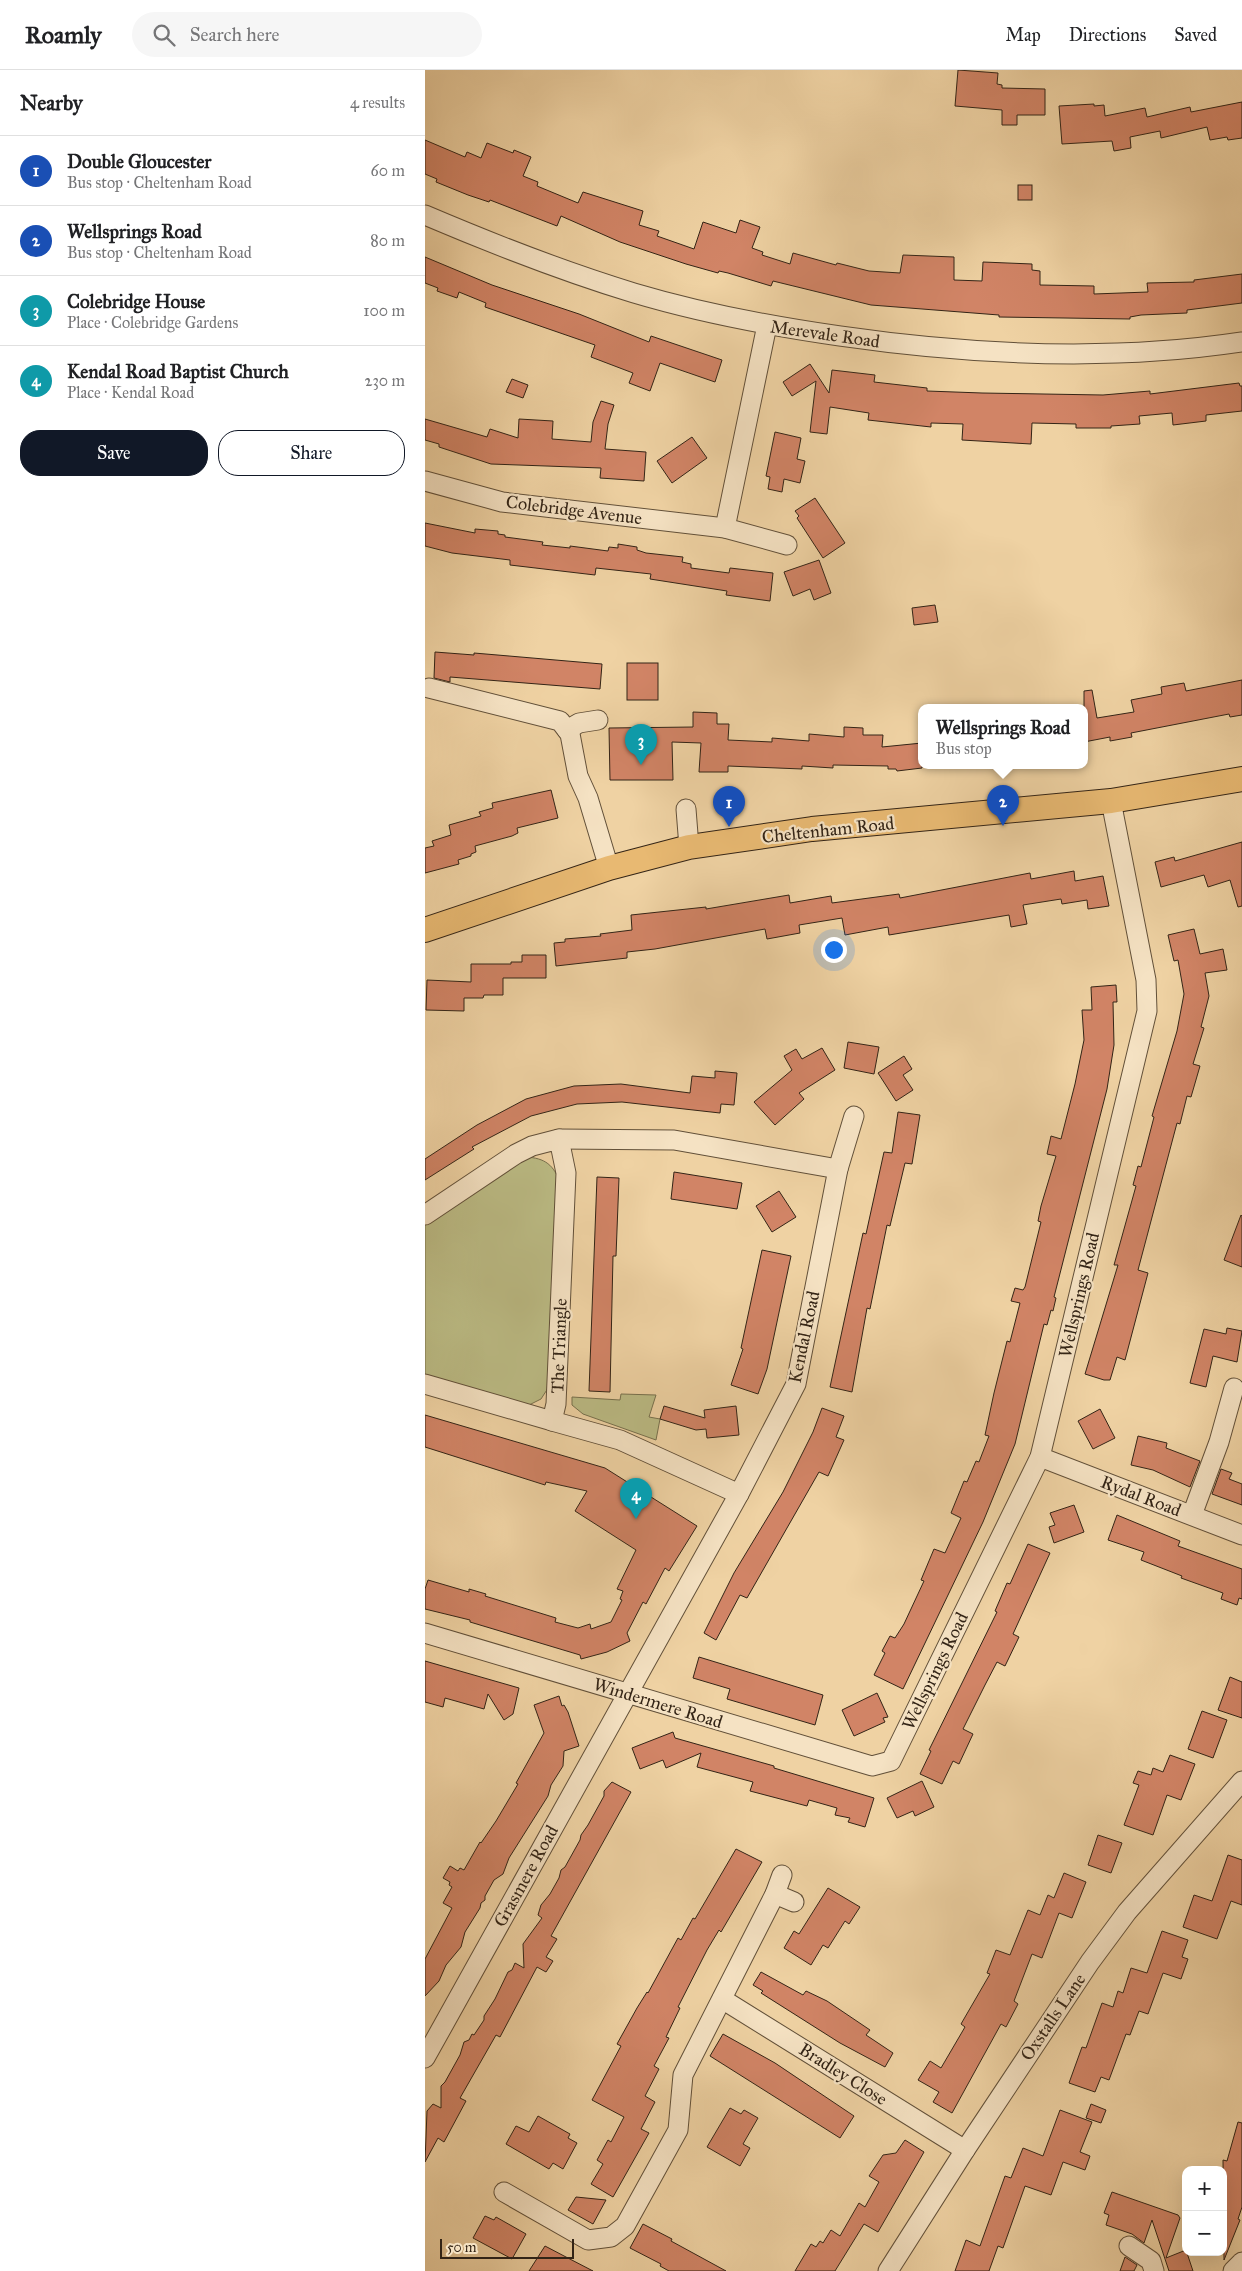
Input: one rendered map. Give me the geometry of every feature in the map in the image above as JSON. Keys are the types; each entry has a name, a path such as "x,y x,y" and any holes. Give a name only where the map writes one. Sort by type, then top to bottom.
{"main road":[{"name":"Cheltenham Road","path":"425,930 609,868 689,847 812,829 1111,801 1242,779"}],"street":[{"name":"Merevale Road","path":"425,215 508,250 635,293 767,326 917,347 1084,355 1242,342"},
{"path":"725,528 767,326"},
{"name":"Colebridge Avenue","path":"425,481 502,502 725,528 787,545"},
{"path":"429,688 560,721 570,734 579,776 588,798 609,868"},
{"path":"567,730 579,723 598,720"},
{"name":"Wellsprings Road","path":"891,1761 1040,1457 1147,1012 1146,980 1111,801"},
{"path":"686,809 689,847"},
{"name":"Kendal Road","path":"628,1694 739,1494 796,1384 838,1169 854,1116"},
{"path":"425,1215 516,1154 532,1146 559,1139 674,1140 838,1169"},
{"name":"The Triangle","path":"425,1384 553,1422 556,1404 566,1173 559,1139"},
{"path":"1192,1515 1219,1442 1234,1388"},
{"path":"553,1422 628,1444 739,1494"},
{"name":"Rydal Road","path":"1040,1457 1242,1535"},
{"name":"Windermere Road","path":"425,1633 871,1766 891,1761"},
{"name":"Grasmere Road","path":"425,2058 628,1694"},
{"name":"Oxstalls Lane","path":"888,2271 965,2150 1090,1962 1127,1912 1242,1781"},
{"path":"515,2192 588,2240 611,2237 625,2226 678,2130 683,2075 775,1894 782,1875"},
{"path":"775,1894 794,1902"},
{"name":"Bradley Close","path":"722,1999 965,2150"},
{"path":"1128,2243 1151,2261 1154,2271"},
{"path":"1233,2271 1242,2262"}],"green space":[{"path":"526,1157 544,1161 552,1167 560,1183 550,1385 541,1399 527,1406 425,1378 425,1223"},
{"path":"621,1394 656,1395 649,1417 660,1419 656,1440 583,1414 572,1405 572,1397 620,1400"}],"building":[{"path":"958,70 998,73 997,84 1002,85 1002,88 1045,89 1045,115 1017,115 1017,125 1002,125 1002,110 955,106"},
{"path":"1242,102 1242,138 1228,140 1227,137 1210,140 1207,127 1161,138 1160,131 1130,137 1131,148 1114,151 1112,141 1062,144 1059,106 1104,105 1105,116 1145,108 1147,117 1190,107 1191,112"},
{"path":"425,140 465,157 467,152 481,158 487,143 513,153 514,150 531,157 523,176 538,182 537,186 578,203 583,192 643,211 639,225 659,231 657,236 694,249 703,222 736,233 740,220 760,227 752,248 763,252 762,255 790,264 793,253 836,265 837,263 869,271 900,273 903,255 954,257 954,280 982,281 983,262 1032,264 1032,270 1040,271 1040,285 1094,286 1094,294 1148,292 1147,283 1194,282 1194,280 1242,274 1242,303 1187,310 1187,313 1141,315 1130,317 1130,319 999,317 999,315 871,305 773,281 771,286 728,273 719,271 718,273 686,264 620,242 561,216 557,226 490,200 489,202 468,195 436,182 437,179 425,174"},
{"path":"1018,185 1032,185 1032,200 1018,200"},
{"path":"425,257 492,285 579,314 649,342 651,336 722,360 715,382 660,363 650,391 629,383 633,373 591,357 595,345 485,307 486,303 459,292 457,298 437,291 438,288 425,283"},
{"path":"810,364 829,393 832,370 875,375 874,382 927,388 927,391 982,393 1103,395 1150,391 1150,394 1239,383 1242,386 1242,411 1206,415 1206,421 1173,425 1172,413 1139,416 1140,424 1111,426 1111,428 1076,428 1076,424 1032,423 1031,444 962,440 963,424 931,423 931,427 868,420 869,413 830,407 827,434 810,432 816,381 792,396 783,382"},
{"path":"512,379 528,385 523,398 506,392"},
{"path":"601,401 614,405 608,424 605,449 646,452 644,481 600,478 601,468 491,464 439,447 439,444 425,440 425,419 487,437 490,429 518,438 519,419 553,421 552,439 591,442 593,422"},
{"path":"775,432 801,438 797,459 805,461 800,483 784,479 782,492 768,489 770,477 766,476"},
{"path":"692,437 707,458 672,483 657,461"},
{"path":"815,498 845,543 823,558 797,518 799,516 795,511"},
{"path":"425,523 475,533 475,529 498,531 498,534 505,535 505,537 543,542 542,545 570,548 570,546 608,551 609,547 618,548 618,544 637,547 637,550 646,553 683,557 682,562 691,564 691,568 729,573 730,568 773,573 770,601 726,595 727,591 650,579 651,574 596,568 595,575 510,565 510,560 452,553 425,546"},
{"path":"819,560 831,593 814,600 810,589 793,596 784,572"},
{"path":"935,605 938,622 914,625 912,608"},
{"path":"435,652 474,655 474,653 602,664 600,689 450,677 450,682 434,678"},
{"path":"627,663 658,663 658,700 627,700"},
{"path":"1242,680 1242,715 1230,717 1229,714 1131,733 1132,737 1110,741 1110,737 1088,741 1088,704 1084,704 1084,691 1092,690 1097,718 1134,712 1131,700 1162,694 1161,687 1184,683 1186,691"},
{"path":"693,712 717,713 717,724 729,724 728,740 772,742 772,738 809,741 809,734 844,737 844,727 863,728 863,735 883,735 882,747 918,743 918,768 897,771 896,769 888,769 888,766 833,765 833,768 802,766 802,769 728,766 728,772 699,772 701,743 672,742 673,780 610,780 609,728 693,727"},
{"path":"551,790 558,818 517,828 518,833 512,836 475,846 476,852 471,854 471,856 458,860 459,864 425,873 425,848 434,846 432,841 451,835 449,825 481,816 479,812 493,808 492,803"},
{"path":"1242,842 1242,906 1238,907 1230,880 1208,887 1204,875 1161,887 1155,862 1174,857 1175,861"},
{"path":"1074,871 1075,881 1103,876 1109,906 1088,909 1087,900 1062,904 1061,899 1023,905 1027,924 1011,927 1009,915 889,935 888,927 845,935 842,918 799,925 800,933 767,939 765,929 655,949 627,952 627,958 556,966 554,943 565,942 565,939 601,936 600,934 632,930 631,915 706,907 706,909 789,895 790,903 831,896 832,903 899,894 900,898 1030,873 1031,879"},
{"path":"1194,929 1200,954 1223,949 1227,970 1205,973 1209,996 1201,1027 1204,1028 1193,1064 1200,1066 1191,1097 1187,1096 1180,1124 1177,1123 1138,1270 1148,1273 1125,1360 1117,1357 1110,1380 1104,1380 1085,1374 1118,1265 1114,1265 1136,1186 1133,1185 1138,1166 1141,1167 1154,1117 1152,1116 1177,1031 1184,994 1178,960 1174,961 1168,935"},
{"path":"522,955 546,955 546,978 503,978 503,995 464,998 464,1011 426,1010 427,980 471,982 471,964 511,964 511,962 522,962"},
{"path":"1116,985 1117,1002 1113,1002 1114,1045 1107,1089 1054,1297 1056,1298 1053,1311 1051,1310 1047,1325 1044,1324 1015,1444 983,1522 903,1689 874,1675 885,1653 882,1651 890,1636 895,1638 904,1624 924,1581 921,1580 934,1549 945,1553 961,1518 951,1513 964,1481 967,1482 976,1461 979,1462 989,1436 985,1435 994,1393 1007,1341 1010,1342 1020,1303 1011,1301 1015,1288 1023,1290 1025,1287 1041,1222 1038,1221 1041,1206 1056,1156 1047,1154 1051,1136 1061,1139 1075,1084 1084,1040 1082,1010 1092,1010 1091,987"},
{"path":"848,1042 879,1047 874,1074 844,1068"},
{"path":"822,1048 835,1070 799,1093 804,1099 775,1125 754,1102 792,1070 784,1056 796,1049 802,1059"},
{"path":"904,1056 912,1069 903,1075 913,1090 896,1101 878,1073"},
{"path":"715,1071 737,1073 734,1105 721,1104 720,1113 622,1102 577,1104 531,1116 472,1147 474,1149 425,1180 425,1159 477,1125 526,1099 574,1086 621,1084 690,1093 692,1076 715,1078"},
{"path":"898,1112 920,1115 912,1164 905,1163 890,1226 887,1225 870,1309 867,1308 852,1392 830,1387 863,1233 866,1234 884,1152 892,1153"},
{"path":"674,1172 742,1183 737,1209 671,1199"},
{"path":"597,1177 619,1178 616,1256 613,1256 610,1392 589,1391"},
{"path":"779,1191 796,1217 772,1232 756,1206"},
{"path":"1242,1216 1242,1267 1224,1260"},
{"path":"762,1250 791,1256 767,1369 758,1394 731,1385 743,1349 741,1348"},
{"path":"1227,1328 1242,1331 1237,1362 1213,1356 1206,1387 1190,1383 1204,1329 1226,1334"},
{"path":"664,1406 705,1418 704,1410 736,1406 739,1435 707,1438 706,1429 696,1430 660,1419"},
{"path":"822,1408 844,1416 836,1437 844,1440 828,1476 819,1472 747,1598 740,1595 716,1640 704,1633 734,1573 783,1492 813,1432"},
{"path":"1100,1409 1115,1438 1093,1449 1078,1421"},
{"path":"425,1415 605,1468 697,1526 669,1571 665,1568 646,1604 643,1602 627,1633 630,1641 607,1652 581,1659 580,1655 470,1622 470,1620 425,1609 425,1589 428,1580 469,1592 469,1589 486,1594 485,1596 556,1618 555,1622 578,1628 590,1624 591,1629 611,1622 622,1600 620,1599 623,1591 617,1589 636,1550 575,1511 587,1491 546,1482 545,1485 425,1447"},
{"path":"1138,1436 1167,1443 1166,1448 1200,1461 1190,1487 1153,1470 1131,1465"},
{"path":"1221,1469 1232,1473 1229,1479 1242,1484 1242,1505 1212,1494"},
{"path":"1074,1505 1084,1532 1054,1543 1049,1527 1055,1525 1050,1513"},
{"path":"1117,1515 1180,1541 1178,1546 1242,1569 1242,1599 1239,1598 1237,1605 1221,1599 1223,1593 1181,1578 1182,1576 1141,1560 1144,1552 1108,1540"},
{"path":"1028,1544 1050,1553 1013,1634 1019,1637 1005,1666 997,1662 963,1729 973,1734 959,1764 953,1761 942,1784 920,1774 931,1751 929,1750 997,1612 995,1611 1007,1583 1010,1584"},
{"path":"699,1657 823,1695 815,1725 727,1699 730,1689 693,1678"},
{"path":"425,1661 519,1688 513,1714 504,1720 488,1694 484,1709 445,1698 443,1707 425,1702"},
{"path":"1230,1677 1242,1682 1242,1718 1218,1710"},
{"path":"877,1693 888,1717 883,1718 885,1722 854,1736 842,1710"},
{"path":"559,1696 562,1706 564,1705 568,1712 579,1746 564,1751 563,1766 551,1785 548,1796 509,1858 503,1874 494,1880 485,1896 485,1900 481,1903 480,1908 465,1932 461,1947 446,1965 439,1981 425,1996 425,1959 452,1908 443,1903 452,1887 449,1885 450,1882 443,1878 450,1866 458,1871 460,1868 464,1870 518,1784 516,1783 544,1733 534,1705"},
{"path":"1202,1711 1227,1720 1213,1758 1188,1749"},
{"path":"673,1732 675,1738 774,1766 774,1768 874,1798 865,1827 848,1822 850,1818 835,1815 837,1808 809,1800 807,1806 750,1791 753,1782 697,1767 701,1753 666,1768 663,1760 640,1769 632,1748"},
{"path":"1170,1755 1195,1764 1181,1800 1167,1795 1153,1835 1124,1825 1139,1785 1133,1783 1138,1771 1151,1775 1153,1768 1163,1772"},
{"path":"922,1781 934,1807 915,1816 913,1811 897,1818 887,1798"},
{"path":"612,1782 631,1792 551,1936 557,1939 546,1957 553,1961 546,1972 537,1967 500,2037 496,2035 460,2098 466,2101 444,2142 438,2138 425,2162 427,2111 433,2104 441,2108 441,2086 460,2055 464,2042 469,2040 472,2034 474,2035 484,2020 484,2016 495,1999 508,1972 512,1970 515,1963 524,1968 523,1944 542,1918 538,1915 541,1905 550,1894 559,1878 561,1870 565,1867 580,1840 581,1835 604,1796 604,1791"},
{"path":"1098,1835 1122,1843 1111,1873 1088,1865"},
{"path":"736,1849 762,1862 721,1932 719,1930 707,1950 678,2007 680,2008 666,2037 669,2038 654,2066 659,2069 645,2096 655,2102 641,2129 649,2133 613,2197 591,2184 603,2164 597,2160 608,2140 611,2142 624,2117 592,2100 621,2046 617,2044 637,2008 648,1993 678,1938 681,1940 693,1918 695,1919"},
{"path":"1228,1855 1242,1860 1242,1905 1231,1901 1217,1939 1183,1927 1194,1895 1212,1901"},
{"path":"1064,1873 1086,1882 1072,1918 1059,1913 1042,1958 1032,1954 1014,2001 1018,2004 1006,2027 1001,2024 952,2113 933,2102 939,2092 918,2080 930,2061 941,2068 965,2027 961,2024 990,1974 987,1973 996,1950 1010,1955 1028,1910 1040,1915 1048,1895 1054,1898"},
{"path":"828,1888 860,1907 849,1924 845,1921 828,1948 823,1945 811,1965 784,1948 794,1931 799,1934"},
{"path":"1162,1931 1188,1940 1182,1957 1188,1959 1181,1979 1163,1973 1148,2014 1139,2011 1130,2035 1126,2034 1109,2080 1101,2077 1095,2092 1069,2083 1082,2047 1086,2048 1102,2003 1113,2007 1118,1991 1123,1993 1131,1968 1147,1973"},
{"path":"761,1972 803,1995 806,1991 827,2001 870,2030 866,2035 893,2053 885,2067 840,2043 761,1993 763,1991 753,1985"},
{"path":"723,2034 775,2063 854,2116 840,2138 710,2056"},
{"path":"1091,2104 1106,2110 1101,2123 1086,2118"},
{"path":"730,2108 741,2114 744,2110 758,2118 743,2144 750,2148 740,2166 707,2147"},
{"path":"1060,2110 1092,2122 1080,2152 1090,2156 1085,2170 1063,2162 1051,2195 1025,2186 1003,2248 998,2246 989,2271 955,2271 966,2240 980,2246 1005,2176 1011,2178 1023,2148 1043,2156"},
{"path":"538,2116 570,2134 568,2138 577,2143 563,2169 553,2163 549,2169 506,2144 516,2126 529,2132"},
{"path":"1238,2122 1242,2123 1242,2207 1238,2219 1240,2220 1227,2252 1227,2166 1223,2166 1223,2160 1227,2161"},
{"path":"905,2140 924,2152 878,2232 864,2224 835,2271 795,2271 811,2244 816,2247 820,2241 823,2243 831,2230 840,2236 859,2203 865,2207 879,2182 869,2176 883,2155 896,2153"},
{"path":"1112,2192 1178,2215 1180,2218 1166,2258 1182,2252 1182,2256 1188,2256 1193,2271 1169,2271 1152,2220 1144,2243 1132,2234 1106,2225 1109,2215 1104,2213"},
{"path":"576,2197 606,2200 593,2224 568,2210"},
{"path":"485,2216 494,2220 496,2217 526,2234 512,2259 473,2238"},
{"path":"643,2224 726,2271 669,2271 660,2266 661,2264 630,2248"},
{"path":"545,2246 566,2257 593,2271 529,2271"},
{"path":"1125,2257 1137,2265 1134,2271 1120,2271"}],"place":[{"name":"Colebridge House","path":"641,765"},
{"name":"Wellsprings Road","path":"1003,826"},
{"name":"Double Gloucester","path":"729,827"},
{"name":"Kendal Road Baptist Church","path":"636,1519"}]}
